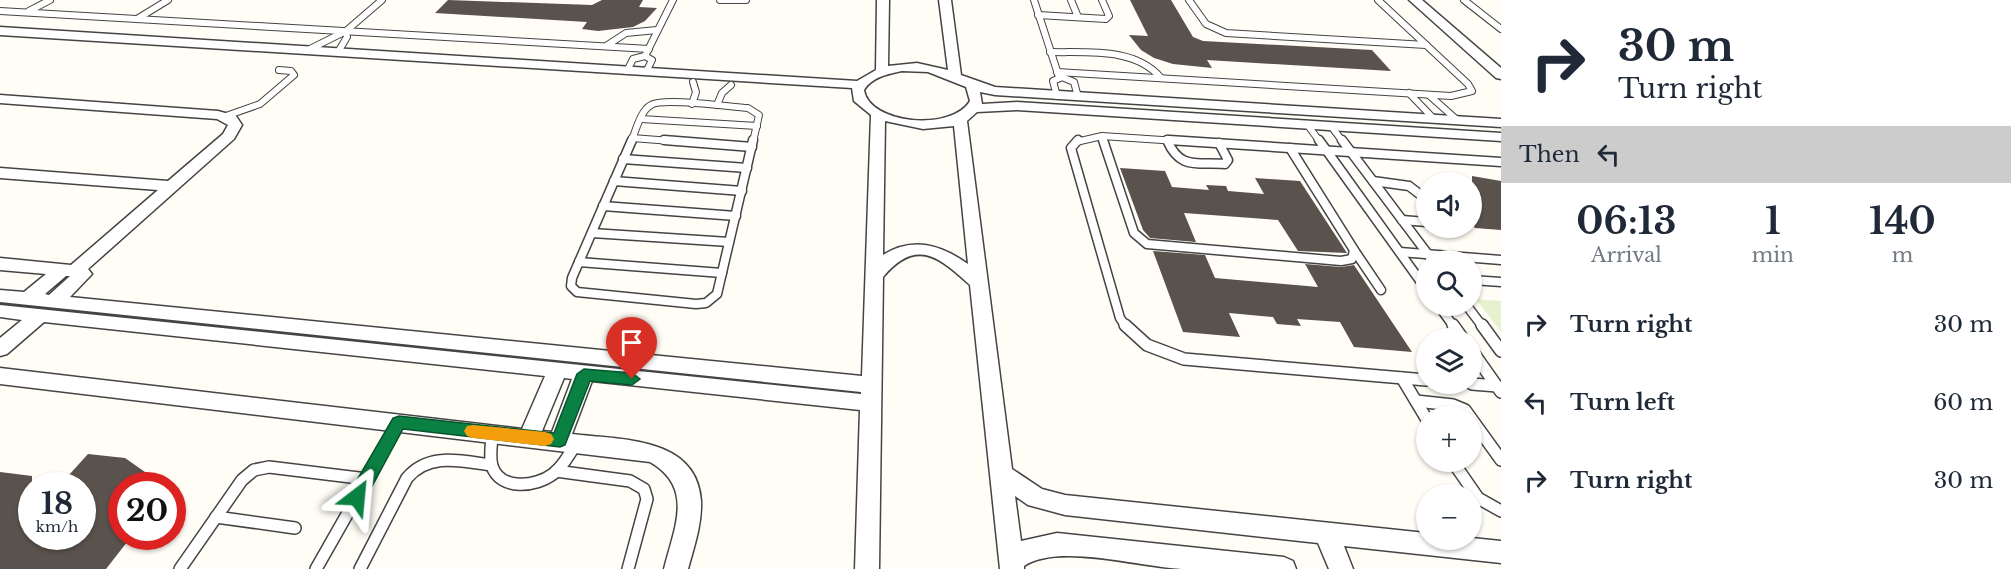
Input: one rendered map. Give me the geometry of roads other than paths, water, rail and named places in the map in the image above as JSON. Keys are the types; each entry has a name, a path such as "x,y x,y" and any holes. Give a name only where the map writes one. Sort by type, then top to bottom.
{"street":[{"path":"882,69 883,0"},
{"path":"945,0 955,75"},
{"path":"1415,0 1501,75"},
{"path":"1429,0 1501,61"},
{"path":"0,31 646,72 858,89"},
{"path":"0,38 731,85 858,89 872,74 882,69 918,67 955,75 972,87 976,94 967,114 979,283 1012,565"},
{"path":"972,87 1057,96 1501,123"},
{"path":"858,89 861,100 878,114 893,120 928,125 1006,105 1501,136"},
{"path":"0,99 226,116 234,122 232,132 68,270 34,307 0,350"},
{"path":"1194,104 1202,118"},
{"path":"867,569 878,114"},
{"path":"0,173 170,186"},
{"path":"875,275 891,257 900,252 923,250 947,256 979,283"},
{"path":"0,264 68,270 83,274 54,301"},
{"path":"0,296 34,307 558,372 871,394"},
{"path":"4,316 54,301 871,394"},
{"path":"529,437 558,372"},
{"path":"568,442 584,374"},
{"path":"0,376 654,453 666,458 684,476 690,500 676,569"},
{"path":"1002,475 1036,498 1065,505 1501,552"},
{"path":"1326,533 1341,569"},
{"path":"1012,565 1031,548 1057,544 1284,569"}],"lane":[{"path":"27,12 50,0"},
{"path":"137,19 168,0"},
{"path":"308,50 346,31 382,0"},
{"path":"645,56 673,0"},
{"path":"720,0 746,0"},
{"path":"1034,0 1058,75 1074,82 1078,97"},
{"path":"1071,0 1078,17"},
{"path":"1038,15 1109,18 1102,0"},
{"path":"1189,0 1206,24 1226,33 1426,45"},
{"path":"1058,75 1124,76 1429,95 1463,96 1472,91 1468,84 1378,0"},
{"path":"1464,0 1501,29"},
{"path":"0,11 649,49"},
{"path":"606,46 626,33 657,30"},
{"path":"338,52 347,37 346,31"},
{"path":"1050,52 1115,56 1149,64 1156,69 1161,78"},
{"path":"627,71 633,59 645,56 652,60 646,72"},
{"path":"1115,56 1124,76"},
{"path":"226,116 260,104 294,75 291,71 279,70"},
{"path":"1057,96 1053,81 1058,75"},
{"path":"692,104 696,92 693,82"},
{"path":"717,105 722,93 731,85"},
{"path":"1409,93 1434,119"},
{"path":"1429,95 1457,120"},
{"path":"652,104 717,105 756,110 759,115 714,298 696,304 577,292 571,282 646,108 652,104"},
{"path":"641,119 757,126"},
{"path":"1308,124 1400,252 1416,269"},
{"path":"1331,126 1425,250"},
{"path":"1416,379 1184,358 1160,352 1138,340 1120,318 1071,152 1072,145 1078,140 1102,136 1501,162"},
{"path":"1102,136 1134,233 1147,244 1341,261 1352,259 1354,250"},
{"path":"632,138 752,147"},
{"path":"1167,140 1174,156 1181,161 1225,164 1228,160 1219,143"},
{"path":"1290,148 1381,290"},
{"path":"624,159 747,168"},
{"path":"614,181 742,191"},
{"path":"1373,181 1410,185 1416,188"},
{"path":"603,206 735,216"},
{"path":"1402,220 1416,221"},
{"path":"592,233 729,242"},
{"path":"1400,252 1416,255"},
{"path":"1482,259 1501,260"},
{"path":"579,262 722,273"},
{"path":"1482,281 1501,282"},
{"path":"1475,316 1501,351"},
{"path":"1482,365 1499,389"},
{"path":"1402,378 1419,406"},
{"path":"1482,386 1499,389"},
{"path":"1416,401 1454,405 1465,410 1501,460"},
{"path":"316,569 399,423"},
{"path":"492,433 491,465 500,478 517,484 538,482 556,471 568,442"},
{"path":"360,569 407,478 415,468 434,459 491,465"},
{"path":"180,569 245,476 260,468 367,479"},
{"path":"556,471 630,481 644,489 647,499 628,569"},
{"path":"1459,472 1475,496 1486,505 1501,511"},
{"path":"216,517 295,528"}]}
